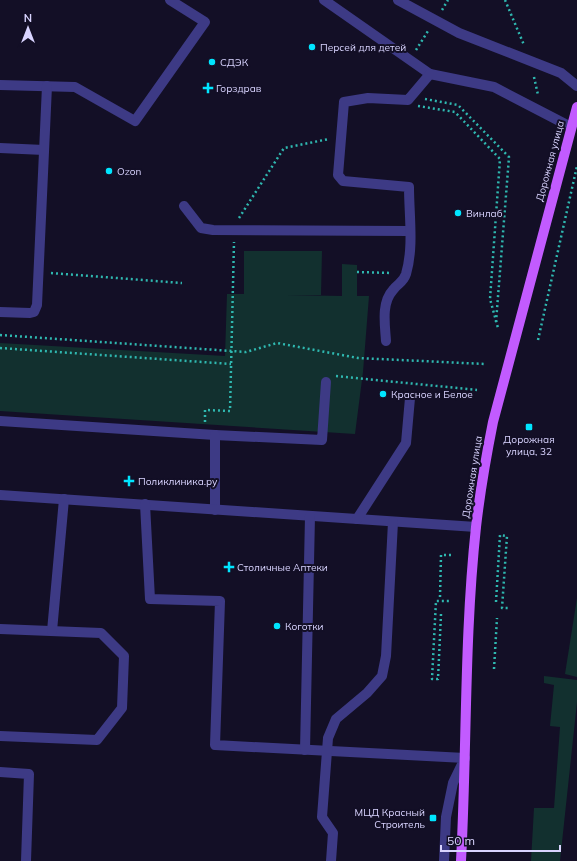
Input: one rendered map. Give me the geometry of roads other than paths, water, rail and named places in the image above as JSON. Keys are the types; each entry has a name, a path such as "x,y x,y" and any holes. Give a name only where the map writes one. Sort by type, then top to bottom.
{"main road":[{"name":"Дорожная улица","path":"461,861 476,528 484,470 493,422 577,107"}],"street":[{"path":"0,84 75,87 135,121 205,22 170,0"},
{"path":"324,0 430,74 494,87 571,127"},
{"path":"398,0 459,33 561,73 577,86"},
{"path":"386,341 384,320 386,303 392,290 403,282 406,273 409,231 409,187 343,180 338,175 344,102 368,98 408,100 430,74"},
{"path":"0,312 34,312 37,305 47,86"},
{"path":"0,148 44,150"},
{"path":"184,206 201,228 235,230 409,231"},
{"path":"0,421 215,435 322,440 326,382"},
{"path":"357,519 406,443 410,398"},
{"path":"215,435 215,510"},
{"path":"0,495 476,528"},
{"path":"52,632 64,499"},
{"path":"145,504 150,599 220,601 215,745 465,758 453,783 446,817 444,861"},
{"path":"305,750 310,516"},
{"path":"330,861 332,833 322,817 328,738 336,719 368,694 382,676 386,656 393,522"},
{"path":"0,629 101,633 124,656 122,708 97,740 0,736"},
{"path":"0,772 29,774 26,861"}],"place":[{"name":"Персей для детей","path":"312,47"},
{"name":"СДЭК","path":"212,62"},
{"name":"Горздрав","path":"208,88"},
{"name":"Ozon","path":"109,171"},
{"name":"Винлаб","path":"458,213"},
{"name":"Красное и Белое","path":"383,394"},
{"name":"Дорожная улица, 32","path":"529,427"},
{"name":"Поликлиника.ру","path":"129,481"},
{"name":"Столичные Аптеки","path":"229,567"},
{"name":"Коготки","path":"277,626"},
{"name":"МЦД Красный Строитель","path":"433,818"}]}
